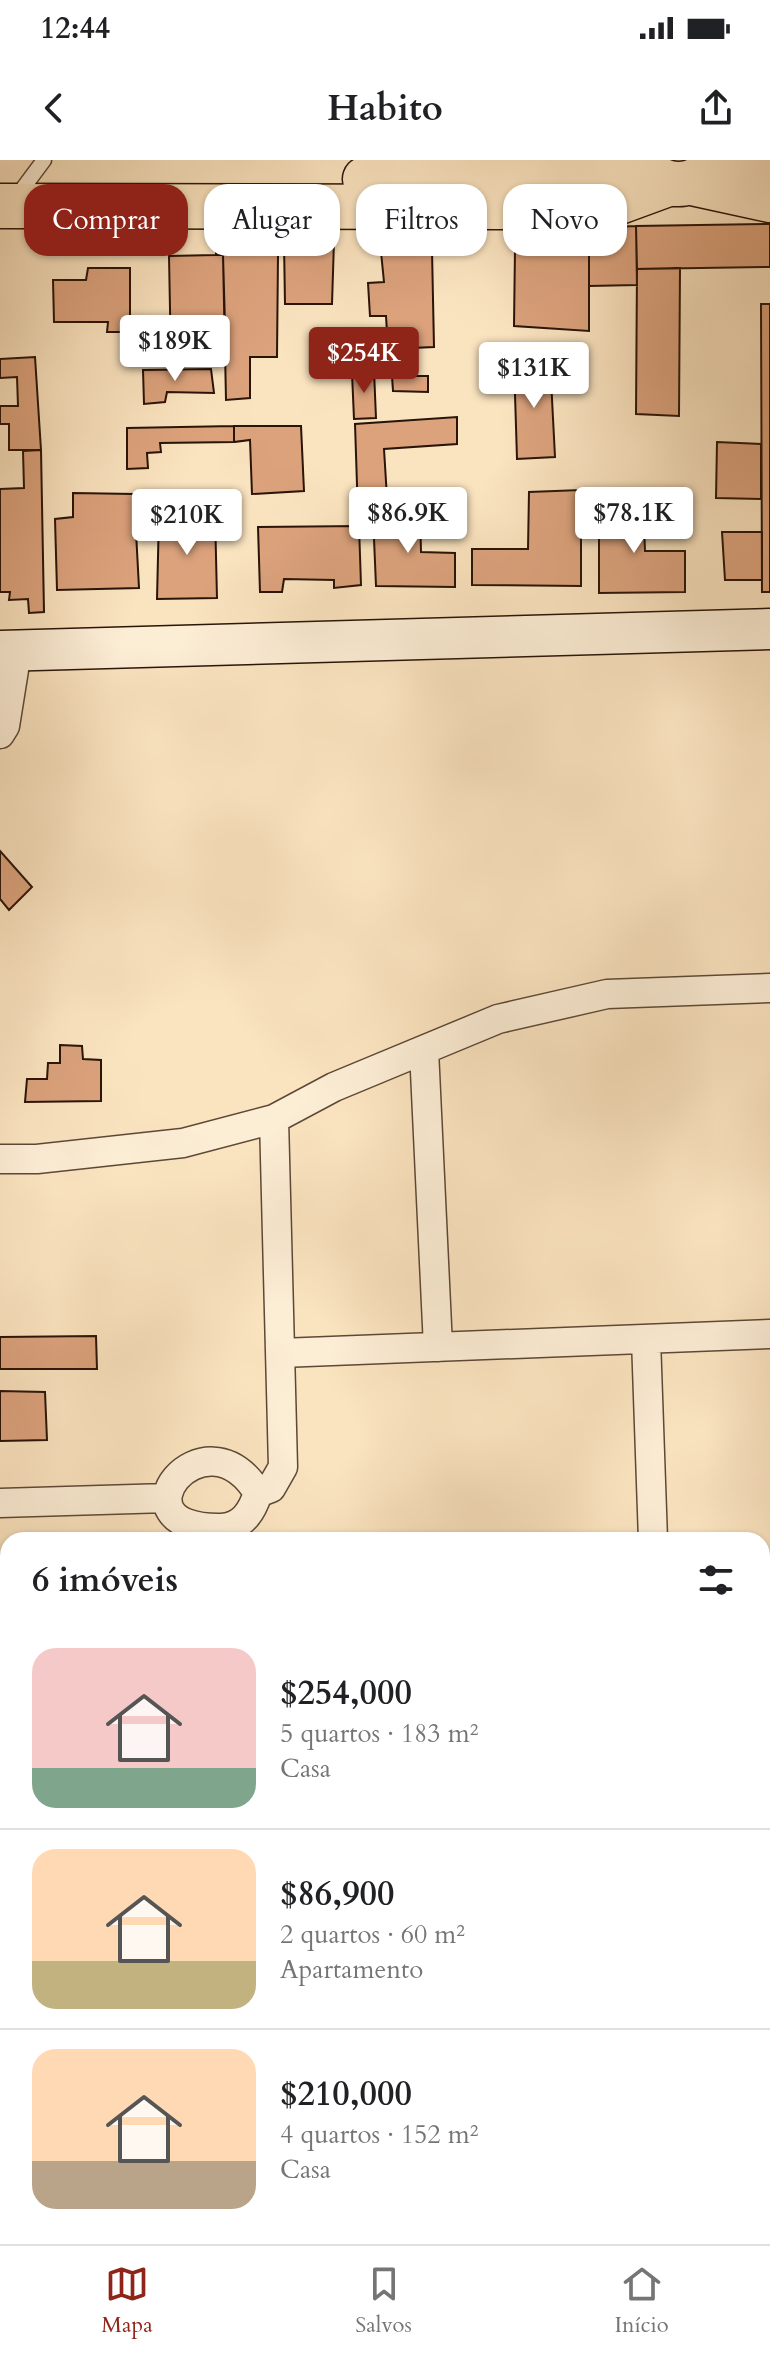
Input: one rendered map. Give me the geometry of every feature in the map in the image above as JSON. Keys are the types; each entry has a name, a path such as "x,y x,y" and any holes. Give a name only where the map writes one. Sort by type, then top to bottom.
{"main road":[{"path":"753,160 770,162"},
{"path":"322,184 589,163"},
{"path":"340,208 575,207 619,202 679,172 770,200"},
{"path":"5,206 204,208"}],"street":[{"path":"0,734 5,726 9,651 770,629"},
{"path":"0,1159 37,1159 183,1143 274,1119 334,1087 498,1019 607,994 770,988"},
{"path":"424,1050 438,1347"},
{"path":"258,1493 247,1475 229,1464 207,1463 182,1470 168,1484 167,1498 173,1513 185,1522 204,1528 227,1528 242,1521 252,1510 258,1493 271,1488 283,1467 274,1119"},
{"path":"281,1353 770,1334"},
{"path":"646,1339 653,1532"},
{"path":"0,1503 167,1498"}],"lane":[{"path":"5,206 44,160"}],"building":[{"path":"770,224 770,267 637,269 636,226"},
{"path":"627,226 636,226 637,285 589,286 589,256 627,256"},
{"path":"169,256 223,256 226,360 171,362"},
{"path":"223,256 278,256 277,357 250,357 250,398 226,400"},
{"path":"284,256 334,256 332,304 285,304"},
{"path":"381,256 432,256 434,347 388,349 386,316 370,316 368,283 384,282"},
{"path":"515,256 589,256 589,331 514,326"},
{"path":"88,268 130,268 130,332 107,332 108,322 54,322 53,280 86,280"},
{"path":"680,268 679,416 636,414 637,269"},
{"path":"761,304 770,304 770,592 762,592"},
{"path":"35,357 41,450 9,450 9,424 0,424 0,406 18,406 17,377 0,378 0,359"},
{"path":"550,360 555,457 517,459 514,362"},
{"path":"211,369 214,393 167,392 165,402 144,404 143,370"},
{"path":"374,371 376,418 354,419 352,373"},
{"path":"392,376 428,376 428,392 393,391"},
{"path":"457,417 457,444 384,449 388,514 358,515 355,424"},
{"path":"234,426 234,442 160,443 161,452 147,453 148,468 127,469 127,428"},
{"path":"234,426 301,426 304,491 252,494 250,440 234,442"},
{"path":"717,442 761,444 761,499 716,498"},
{"path":"41,450 44,612 29,613 28,599 9,600 10,592 0,592 0,489 24,488 23,451"},
{"path":"581,490 581,586 472,585 472,549 528,549 529,492"},
{"path":"73,493 134,494 139,588 57,590 55,519 73,517"},
{"path":"599,502 643,502 645,551 685,551 685,592 599,593"},
{"path":"420,513 421,552 455,553 455,587 376,586 373,515"},
{"path":"215,514 217,598 157,599 159,515"},
{"path":"359,526 361,585 334,588 334,580 284,579 282,592 260,592 258,527"},
{"path":"722,532 762,532 762,580 725,580"},
{"path":"0,851 32,887 9,910 0,899"},
{"path":"60,1045 82,1046 83,1059 101,1060 101,1101 25,1102 27,1079 47,1079 48,1063 60,1063"},
{"path":"96,1336 97,1369 0,1369 0,1337"},
{"path":"0,1391 45,1392 47,1440 0,1441"}]}
